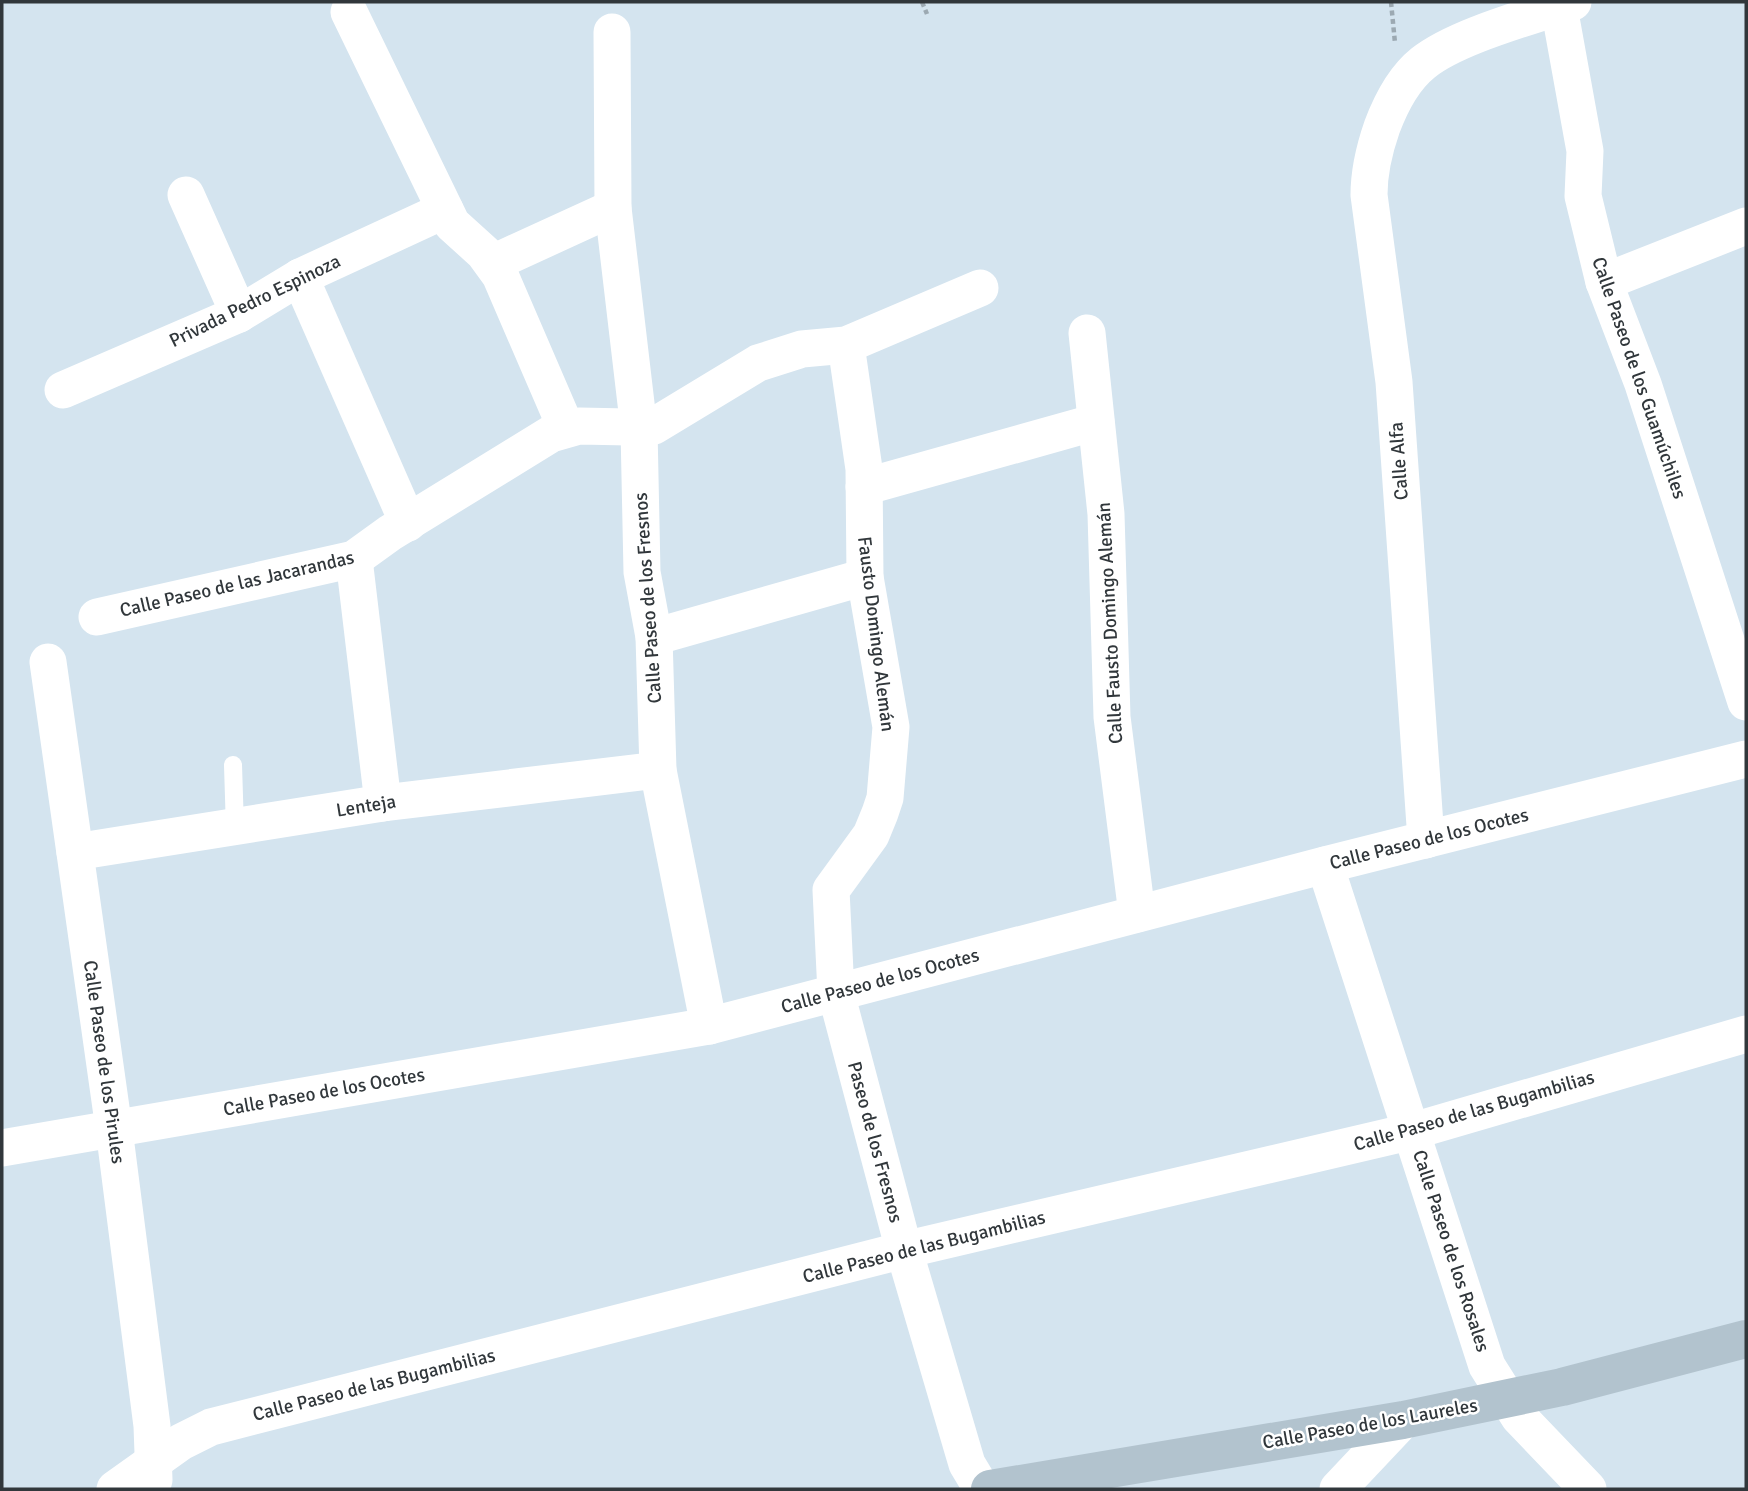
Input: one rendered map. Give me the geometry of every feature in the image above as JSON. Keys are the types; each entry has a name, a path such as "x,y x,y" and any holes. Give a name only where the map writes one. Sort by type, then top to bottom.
{"street":[{"name":"Calle Alfa","path":"1426,840 1394,382 1369,195 1369,171 1399,89 1421,64 1441,51 1566,4"},
{"name":"Calle Paseo de los Guamúchiles","path":"1566,4 1585,152 1583,195 1604,282 1643,384 1746,702"},
{"path":"349,12 452,223 493,263 566,428"},
{"name":"Calle Paseo de los Fresnos","path":"612,32 613,208 639,429 642,572 654,638 658,770 709,1026"},
{"path":"186,195 239,314"},
{"path":"493,263 613,208"},
{"name":"Privada Pedro Espinoza","path":"63,390 239,314 300,277 445,210"},
{"path":"1604,282 1746,226"},
{"path":"300,277 408,523"},
{"name":"Calle Paseo de las Jacarandas","path":"97,617 354,559 408,523 566,428 629,426 639,429 666,420 758,363 802,349 846,345 981,288"},
{"name":"Calle Fausto Domingo Alemán","path":"1087,333 1106,514 1112,717 1137,914"},
{"name":"Fausto Domingo Alemán","path":"836,993 831,890 871,835 880,813 885,798 891,727 865,577 864,487 846,345"},
{"path":"864,487 1096,422"},
{"path":"354,559 383,803"},
{"path":"654,638 865,577"},
{"name":"Calle Paseo de los Pirules","path":"48,662 114,1129 152,1426 154,1476"},
{"name":"Calle Paseo de los Ocotes","path":"2,1148 709,1026 1325,864 1746,759"},
{"name":"Lenteja","path":"75,852 235,829 383,803 658,770"},
{"name":"Calle Paseo de los Rosales","path":"1325,864 1487,1366 1506,1399 1535,1437 1588,1489"},
{"name":"Paseo de los Fresnos","path":"836,993 904,1250 967,1464 982,1489"},
{"name":"Calle Paseo de las Bugambilias","path":"115,1489 154,1476 211,1427 904,1250 1413,1131 1746,1034"},
{"name":"Calle Paseo de los Laureles","path":"990,1489 1403,1420 1506,1399 1746,1339"},
{"path":"1338,1489 1403,1420"}],"lane":[{"path":"233,765 235,829"}],"path":[{"path":"922,2 927,15"}]}
